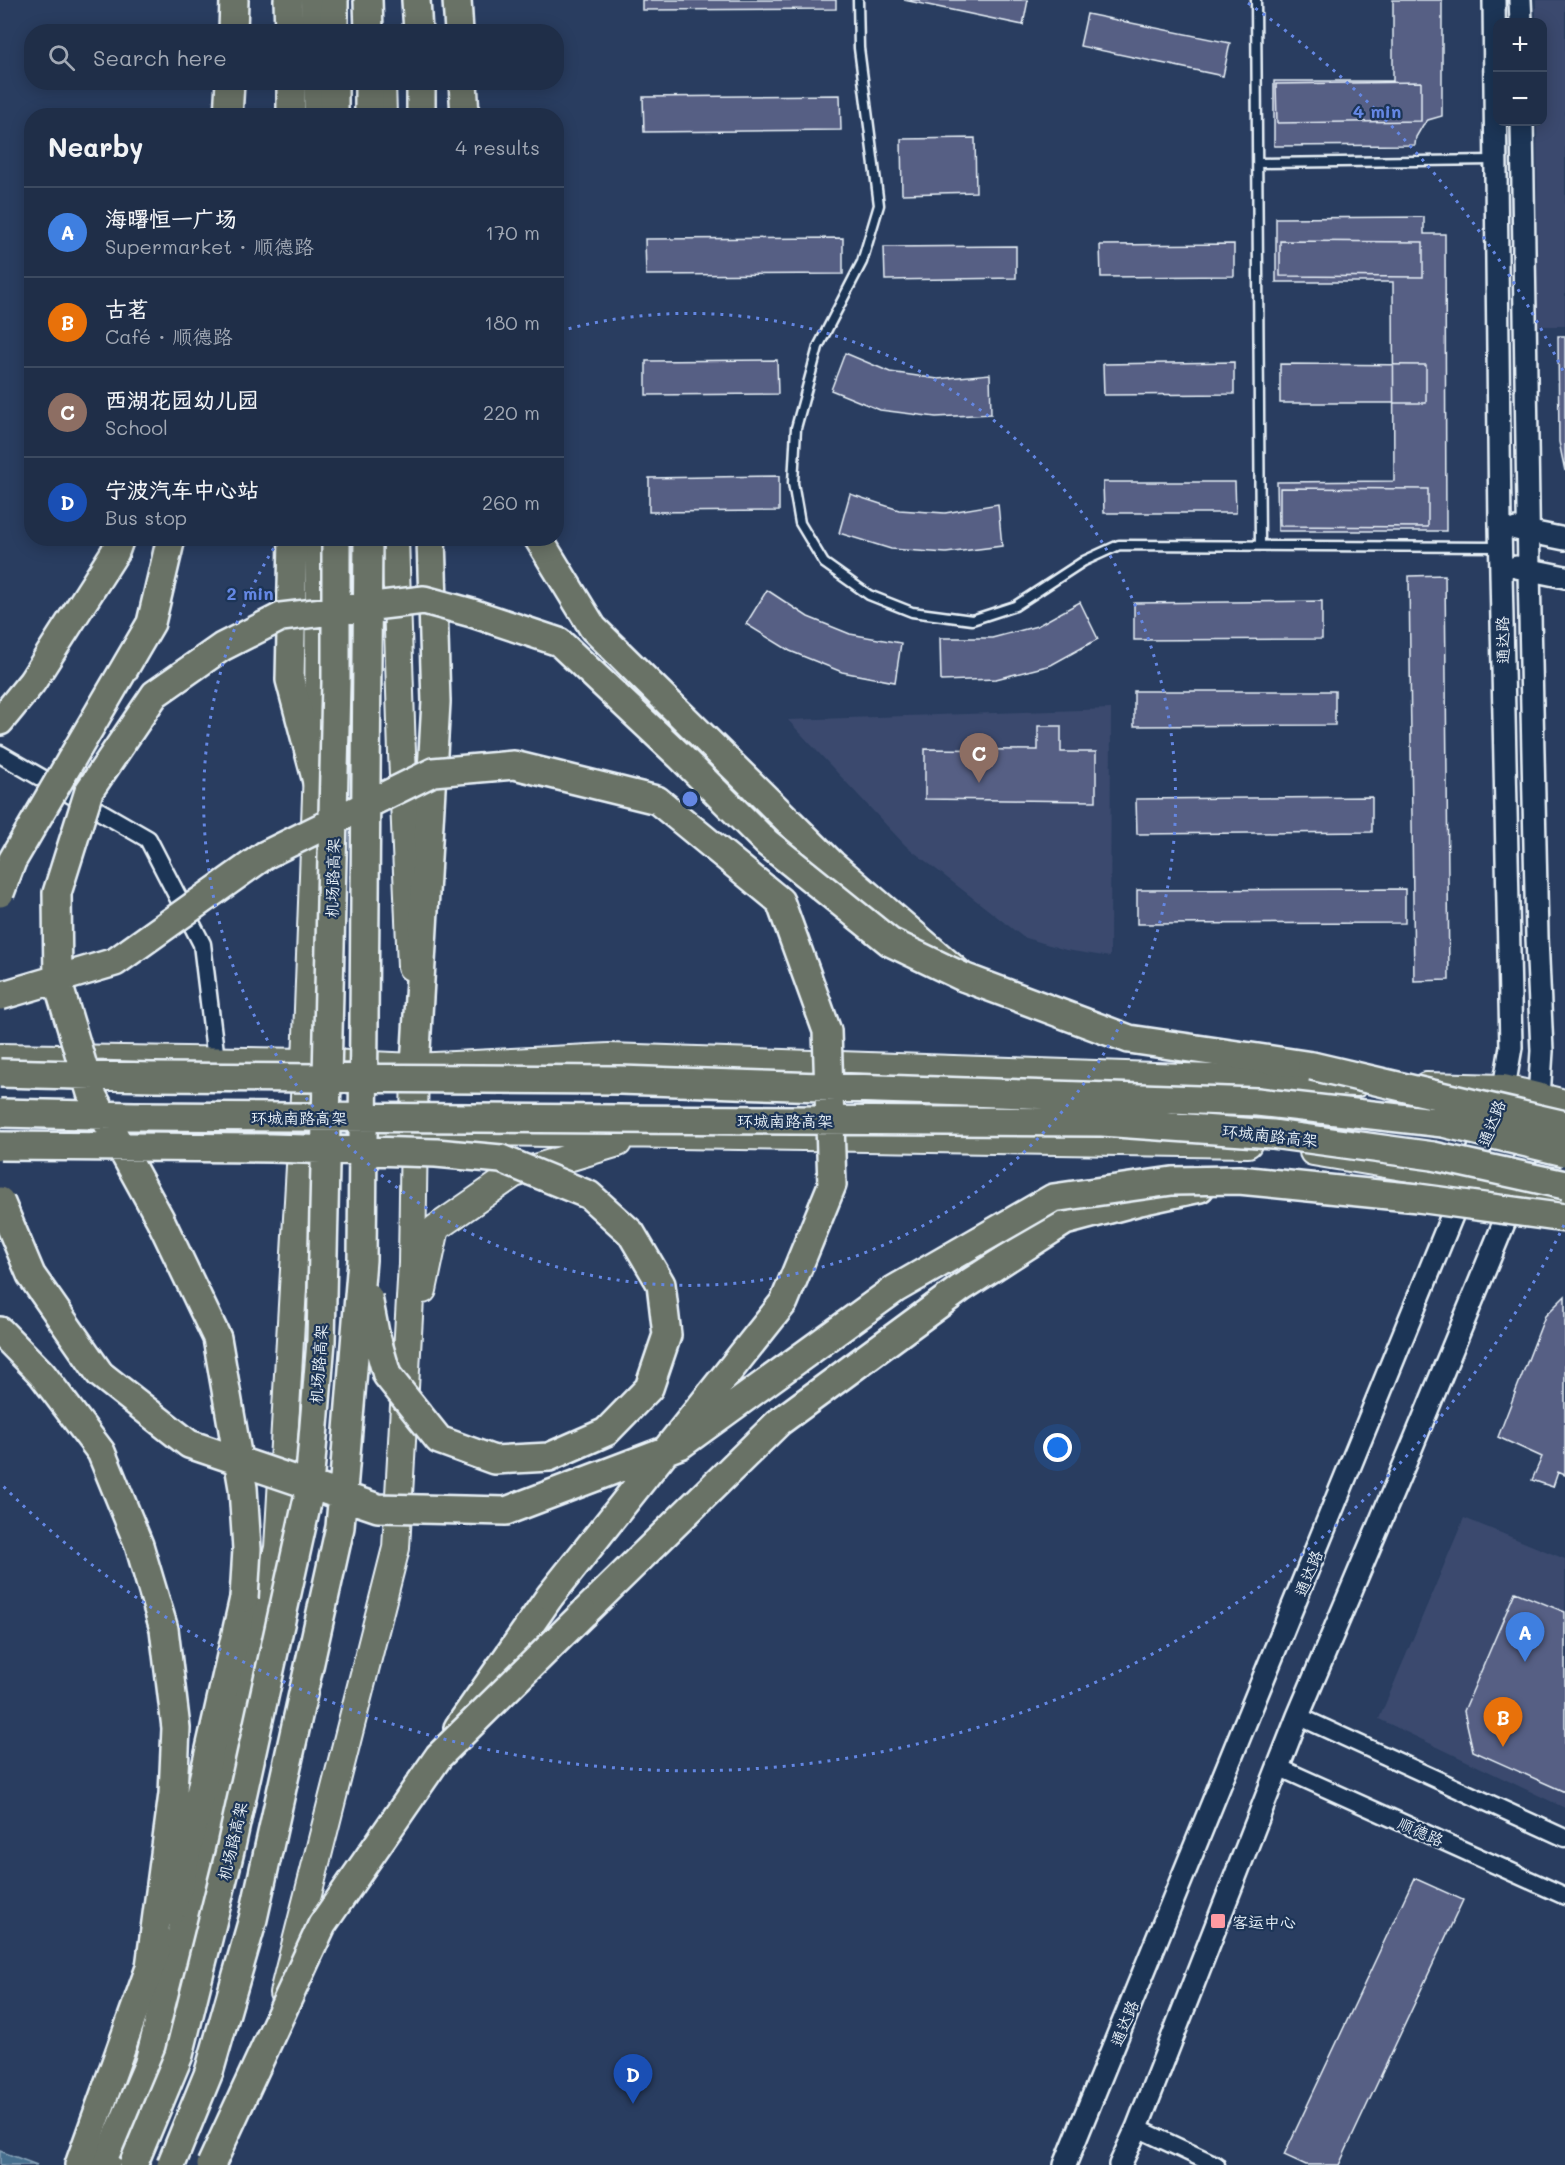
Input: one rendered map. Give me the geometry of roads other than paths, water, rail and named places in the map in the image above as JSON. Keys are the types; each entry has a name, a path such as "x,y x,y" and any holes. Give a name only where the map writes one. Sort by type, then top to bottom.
{"highway":[{"path":"232,24 234,0"},
{"path":"288,0 289,24"},
{"path":"334,0 334,24"},
{"path":"369,0 369,24"},
{"path":"417,0 418,24"},
{"path":"457,0 458,24"},
{"path":"228,108 230,90"},
{"path":"291,90 291,108"},
{"path":"334,90 334,108"},
{"path":"369,90 369,108"},
{"path":"421,90 421,108"},
{"path":"463,90 465,108"},
{"path":"0,721 32,682 117,546"},
{"path":"0,893 12,861 151,623 169,546"},
{"path":"294,546 290,680 317,782"},
{"name":"机场路高架","path":"133,2165 179,2055 230,1851 308,1498 321,1341 336,683 336,546"},
{"name":"机场路高架","path":"171,2165 209,2072 253,1919 340,1527 362,1260 368,546"},
{"path":"415,1067 436,702 431,546"},
{"path":"543,546 593,628 832,864 963,977"},
{"path":"80,2165 179,1887 244,1598 247,1549 243,1488 217,1338 160,1219 91,1092 58,983 57,893 89,791 155,694 222,647 281,617 424,600 560,642 680,756 766,843 890,942 963,977 1129,1039 1312,1066 1565,1125"},
{"path":"0,996 115,962 265,855 433,772 514,765 657,800 780,901 827,1031 832,1185 784,1302 550,1596 322,1924 211,2165"},
{"name":"环城南路高架","path":"0,1073 165,1077 620,1080 1257,1102 1443,1123 1565,1152"},
{"name":"环城南路高架","path":"0,1113 1102,1122 1272,1134 1433,1156 1565,1185"},
{"path":"0,1146 294,1149 436,1153 501,1159 589,1195 631,1233 661,1284 667,1335 649,1388 606,1432 549,1457 494,1460 439,1440 387,1375 375,1333 362,1260"},
{"path":"439,1756 779,1422 961,1288 1065,1221 1140,1201 1239,1180"},
{"path":"0,1201 31,1275 100,1374 189,1444 378,1508 506,1511 680,1445 895,1289 1053,1198 1172,1181 1239,1180 1418,1198 1565,1218"},
{"path":"0,1331 42,1374 101,1452 139,1545 164,1629 176,1728 173,1794 150,1967"}],"main road":[{"path":"314,0 315,24"},
{"path":"380,0 381,24"},
{"path":"317,90 318,108"},
{"path":"382,90 383,108"},
{"path":"105,2165 147,2064 278,1548 306,1062 317,782 319,546"},
{"path":"224,2165 262,2073 396,1548 412,1263 415,1067 395,546"},
{"path":"0,1057 306,1062 415,1067 609,1058 1504,1088 1565,1103"},
{"path":"0,1126 302,1127 414,1132 1262,1144 1469,1178 1565,1200"},
{"path":"406,1364 436,1228 514,1174 643,1135"}],"street":[{"name":"通达路","path":"1065,2165 1504,1088 1511,1047 1500,556 1494,0"},
{"path":"1520,0 1521,18"},
{"name":"通达路","path":"1120,2165 1137,2128 1278,1767 1518,1189 1539,1096 1542,1051 1537,937 1529,570 1522,126"},
{"path":"1500,525 1565,538"},
{"path":"1500,556 1529,570 1565,577"},
{"path":"0,754 148,839 202,944 216,1060"},
{"path":"1299,1716 1565,1838"},
{"name":"顺德路","path":"1278,1767 1565,1896"},
{"path":"1137,2128 1216,2165"}],"lane":[{"path":"858,0 859,48 879,205 862,262 818,347 796,428 793,483 800,523 824,563 869,595 912,612 972,620 1015,606 1084,561 1119,545 1260,545 1500,556"},
{"path":"1256,0 1260,545"},
{"path":"1258,163 1496,160"}],"place":[{"name":"西湖花园幼儿园","path":"979,783"},
{"name":"海曙恒一广场","path":"1525,1662"},
{"name":"古茗","path":"1503,1747"},
{"name":"客运中心","path":"1218,1921"},
{"name":"宁波汽车中心站","path":"633,2104"}]}
